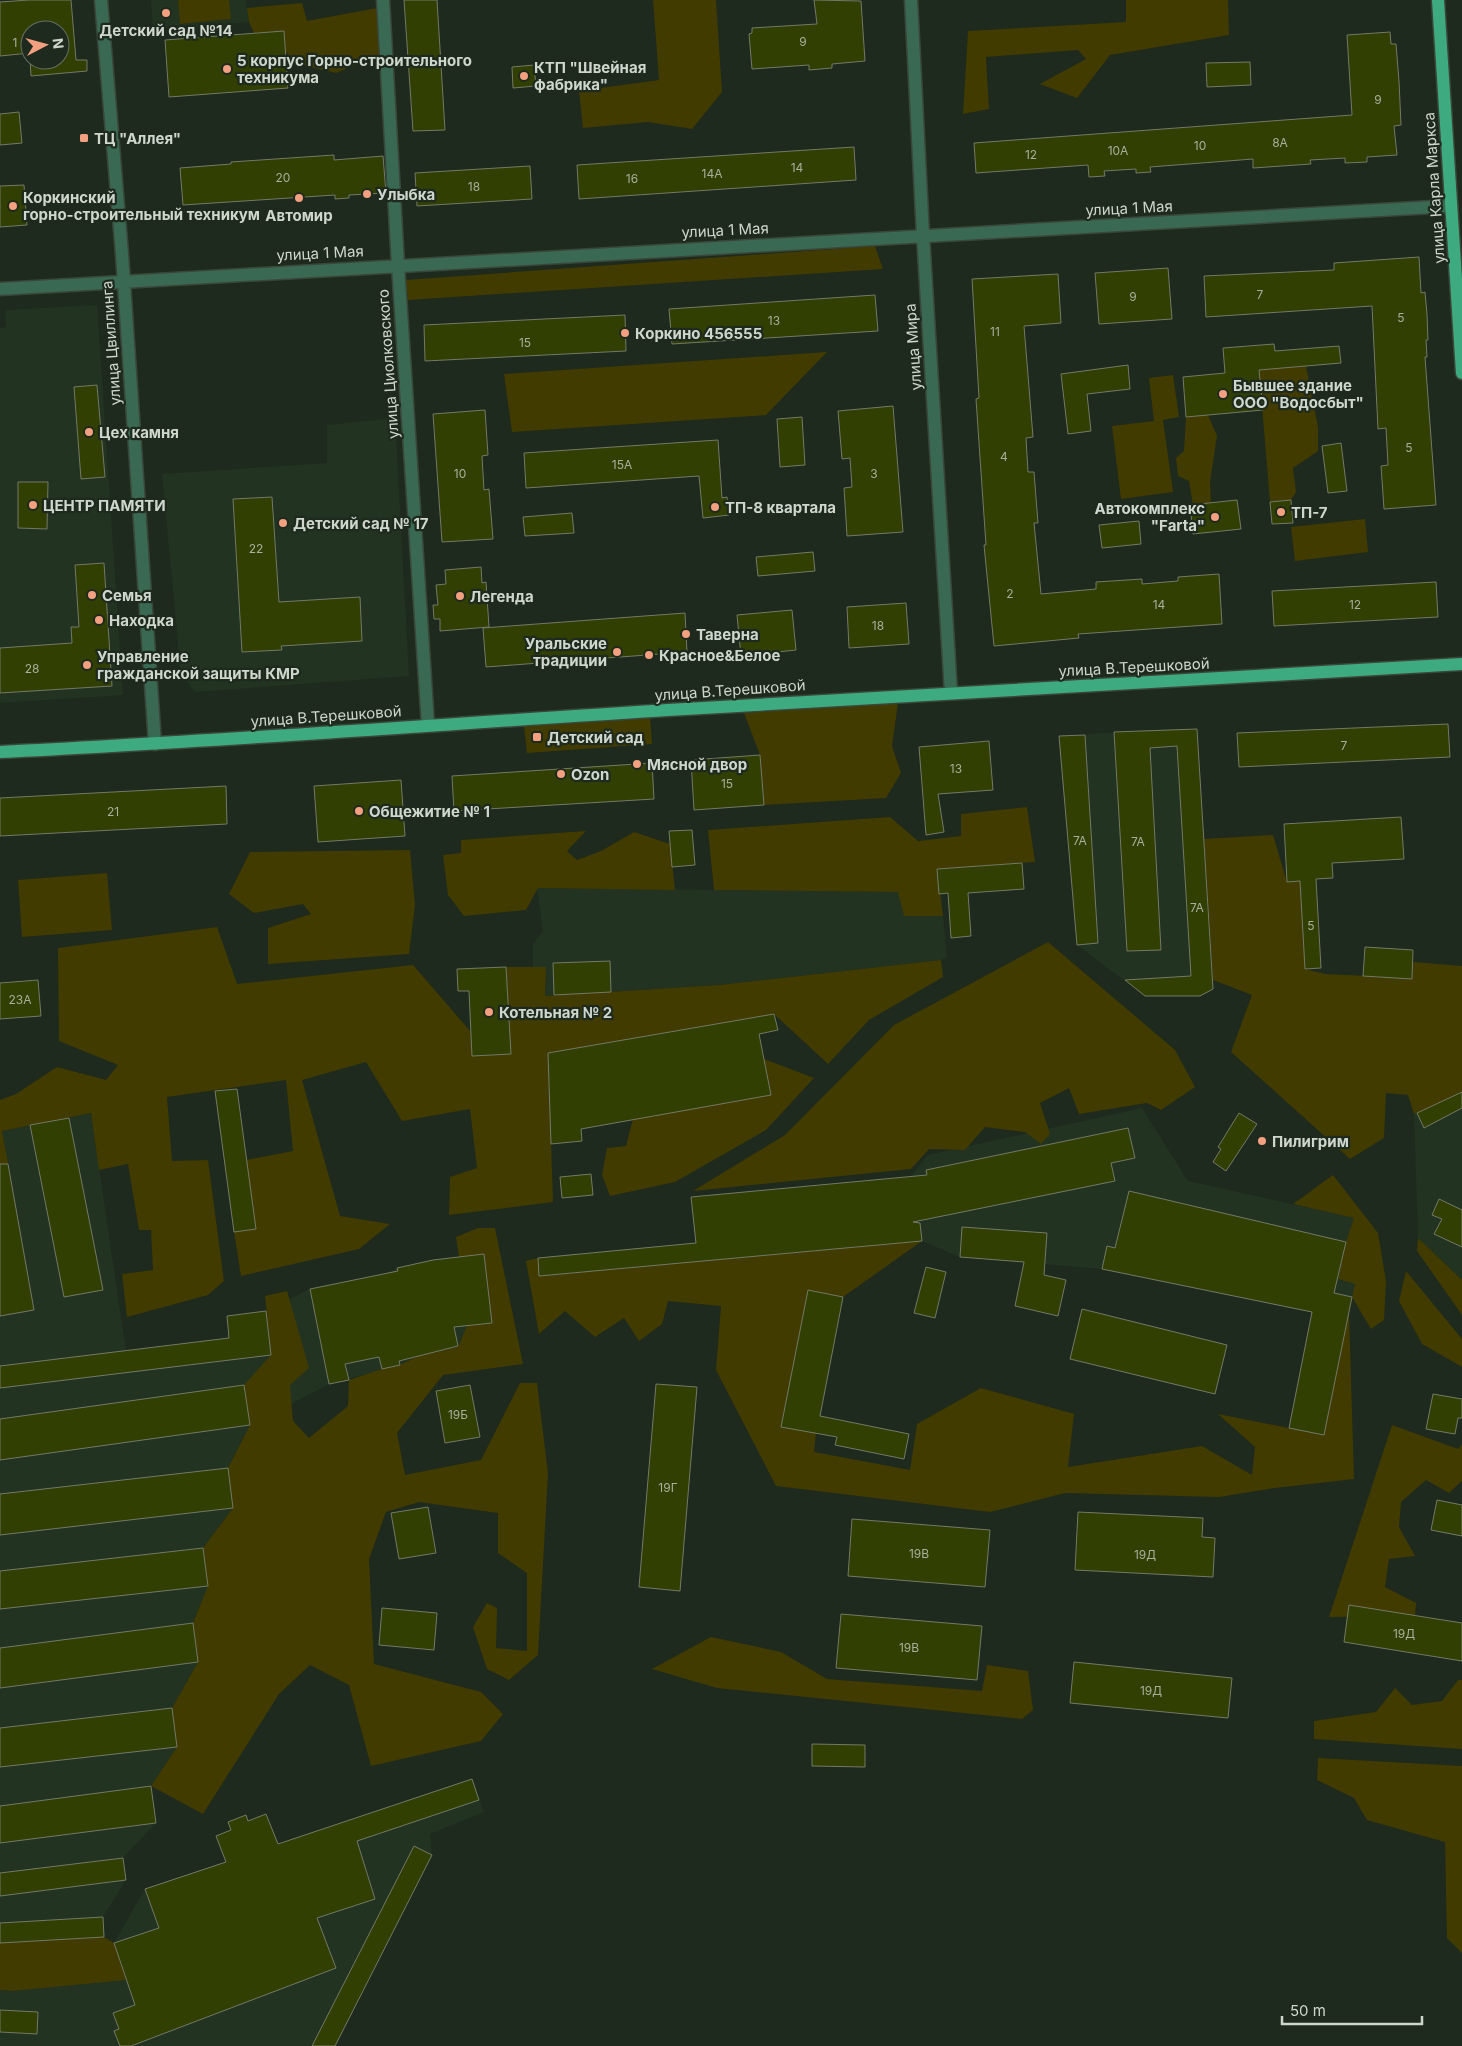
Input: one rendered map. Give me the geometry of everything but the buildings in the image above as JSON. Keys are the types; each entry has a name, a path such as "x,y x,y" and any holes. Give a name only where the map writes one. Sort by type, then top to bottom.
{"main road":[{"name":"улица Карла Маркса","path":"1438,0 1462,373"},
{"name":"улица В.Терешковой","path":"0,752 155,744 428,725 951,693 1462,664"}],"street":[{"name":"улица Цвиллинга","path":"102,0 155,744"},
{"name":"улица Циолковского","path":"384,0 398,265 428,725"},
{"name":"улица Мира","path":"911,0 923,235 951,693"},
{"name":"улица 1 Мая","path":"0,289 1451,206"}],"shaded area":[{"name":"Детский сад №14","path":"151,0 178,0 181,24 230,19 229,0 246,0 249,22 153,32"},
{"path":"178,0 229,0 231,19 180,24"},
{"path":"653,0 716,0 722,92 692,129 648,122 583,128 579,91 659,80"},
{"path":"1126,0 1228,0 1229,35 1110,55 1077,98 1040,84 1086,59 1078,50 986,57 989,109 963,114 968,31 1126,22"},
{"path":"302,3 307,21 377,8 380,54 336,73 299,64 285,51 284,31 254,33 249,22 247,8"},
{"path":"875,246 883,269 408,300 406,280"},
{"path":"97,305 123,695 0,703 0,328 6,327 5,310"},
{"path":"827,352 766,415 512,432 504,374"},
{"path":"1306,366 1318,427 1318,451 1293,468 1296,492 1291,500 1270,502 1259,370"},
{"path":"1173,375 1179,417 1163,420 1173,492 1121,499 1112,426 1154,421 1149,378"},
{"path":"1208,415 1217,436 1210,482 1211,503 1193,505 1189,481 1178,476 1176,458 1184,451 1186,417"},
{"name":"Детский сад № 17","path":"395,418 409,676 195,692 181,674 162,474 327,463 327,425"},
{"path":"1365,519 1368,552 1295,561 1291,527"},
{"path":"898,703 892,746 901,773 886,798 764,805 760,755 744,713"},
{"path":"650,716 652,744 527,753 524,726"},
{"path":"1197,729 1213,989 1200,996 1145,996 1077,945 1059,736"},
{"path":"1027,807 1035,862 937,869 943,916 904,916 898,892 714,890 708,830 890,817 918,841 961,836 961,814"},
{"path":"586,831 567,851 577,860 601,851 634,832 670,844 675,890 538,888 526,910 464,916 448,895 443,855 461,853 461,840"},
{"path":"1273,835 1287,882 1300,881 1305,969 1325,974 1412,978 1413,962 1462,966 1462,1092 1414,1114 1408,1095 1386,1093 1384,1138 1350,1159 1231,1052 1252,995 1213,980 1204,839"},
{"path":"410,850 415,905 409,954 268,964 268,928 311,914 303,904 254,913 229,894 250,852"},
{"path":"107,873 112,930 22,937 18,880"},
{"path":"537,888 899,892 904,916 943,916 947,957 941,960 719,985 545,996 546,967 533,967 533,944 543,931"},
{"path":"217,927 237,984 413,965 471,1032 473,1056 511,1054 506,967 546,967 545,996 719,985 941,960 943,977 869,1020 828,1064 774,1014 548,1053 553,1202 449,1215 450,1177 477,1168 470,1109 402,1121 366,1062 302,1080 340,1216 390,1224 359,1249 241,1276 234,1232 255,1229 246,1160 293,1151 286,1080 167,1097 172,1161 208,1160 224,1281 208,1295 127,1317 122,1274 153,1270 151,1230 139,1230 128,1164 99,1170 91,1113 2,1131 10,1174 0,1175 0,1100 16,1094 57,1067 106,1080 118,1065 59,1041 58,948"},
{"path":"1048,942 1175,1050 1195,1087 1161,1110 1147,1103 1079,1114 1069,1088 1040,1103 1050,1134 1041,1144 1025,1132 985,1127 965,1150 929,1149 911,1169 693,1191 785,1135 894,1025"},
{"path":"764,1059 814,1078 766,1130 675,1182 610,1196 602,1175 607,1148 626,1146 633,1119 771,1095"},
{"path":"1462,1092 1462,1280 1418,1238 1414,1114"},
{"path":"1142,1108 1188,1181 1355,1218 1346,1242 1338,1279 1355,1284 1349,1312 1314,1305 1312,1312 1102,1269 960,1257 922,1241 539,1276 538,1258 697,1243 691,1197 911,1176 928,1155"},
{"path":"91,1113 126,1351 229,1338 227,1316 266,1311 310,1289 382,1275 397,1268 437,1259 484,1254 492,1323 458,1346 418,1356 400,1365 329,1384 250,1425 228,1468 233,1508 203,1548 208,1586 193,1623 198,1662 172,1708 177,1747 151,1786 156,1823 123,1858 126,1880 103,1917 104,1937 0,1943 0,1176 9,1173 2,1131"},
{"path":"1333,1175 1378,1233 1386,1281 1384,1320 1371,1329 1352,1297 1355,1284 1338,1279 1346,1242 1354,1218 1293,1204"},
{"path":"478,1228 495,1228 523,1364 443,1375 397,1433 405,1475 481,1460 520,1383 537,1383 548,1473 538,1655 509,1680 487,1669 473,1627 487,1603 497,1608 496,1648 527,1651 527,1573 498,1553 498,1513 419,1502 386,1512 369,1559 374,1664 481,1692 503,1714 481,1741 371,1766 349,1685 310,1665 279,1694 203,1814 151,1786 177,1747 172,1708 198,1662 193,1623 208,1586 203,1548 233,1508 228,1468 250,1425 244,1385 271,1355 265,1296 287,1291 309,1368 290,1385 293,1421 309,1438 348,1406 349,1380 400,1365 418,1356 458,1347 467,1326 492,1323 484,1254 459,1257 456,1237"},
{"path":"1418,1238 1462,1280 1462,1315 1417,1251"},
{"path":"922,1241 843,1297 808,1291 781,1426 816,1433 814,1452 910,1470 917,1424 981,1388 1074,1414 1068,1467 1202,1446 1252,1475 1255,1447 1218,1414 1324,1435 1349,1312 1354,1479 1275,1488 1219,1497 1065,1493 990,1512 776,1486 716,1370 721,1306 668,1301 662,1324 639,1341 624,1318 595,1337 565,1311 539,1334 526,1261 538,1258 540,1276"},
{"path":"1406,1271 1462,1339 1462,1367 1422,1344 1399,1301"},
{"path":"1392,1425 1458,1449 1462,1445 1462,1481 1449,1493 1426,1480 1401,1502 1399,1527 1415,1556 1389,1559 1385,1587 1416,1603 1415,1616 1329,1617"},
{"path":"711,1637 781,1652 827,1679 982,1691 987,1665 1028,1671 1033,1710 1022,1719 717,1688 652,1669"},
{"path":"1458,1680 1462,1680 1462,1749 1314,1739 1314,1721 1376,1712 1395,1688 1412,1705 1442,1701"},
{"path":"1318,1758 1462,1766 1462,1953 1447,1938 1445,1842 1367,1820 1354,1798 1317,1780"},
{"path":"472,1779 484,1812 430,1834 432,1855 335,2046 0,2046 0,1990 12,1991 126,1979 114,1943 145,1889"},
{"path":"104,1937 114,1943 126,1980 12,1991 0,1990 0,1943"}],"place":[{"name":"Детский сад №14","path":"166,13"},
{"name":"5 корпус Горно-строительного техникума","path":"227,69"},
{"name":"КТП \"Швейная фабрика\"","path":"524,76"},
{"name":"ТЦ \"Аллея\"","path":"84,138"},
{"name":"Улыбка","path":"367,194"},
{"name":"Автомир","path":"299,198"},
{"name":"Коркинский горно-строительный техникум","path":"13,206"},
{"name":"Коркино 456555","path":"625,333"},
{"name":"Бывшее здание ООО \"Водосбыт\"","path":"1223,394"},
{"name":"Цех камня","path":"89,432"},
{"name":"ЦЕНТР ПАМЯТИ","path":"33,505"},
{"name":"ТП-8 квартала","path":"715,507"},
{"name":"ТП-7","path":"1281,512"},
{"name":"Автокомплекс \"Farta\"","path":"1215,517"},
{"name":"Детский сад № 17","path":"283,523"},
{"name":"Семья","path":"92,595"},
{"name":"Легенда","path":"460,596"},
{"name":"Находка","path":"99,620"},
{"name":"Таверна","path":"686,634"},
{"name":"Уральские традиции","path":"617,652"},
{"name":"Красное&Белое","path":"649,655"},
{"name":"Управление гражданской защиты КМР","path":"87,665"},
{"name":"Детский сад","path":"537,737"},
{"name":"Мясной двор","path":"637,764"},
{"name":"Ozon","path":"561,774"},
{"name":"Общежитие № 1","path":"359,811"},
{"name":"Котельная № 2","path":"489,1012"},
{"name":"Пилигрим","path":"1262,1141"}]}
